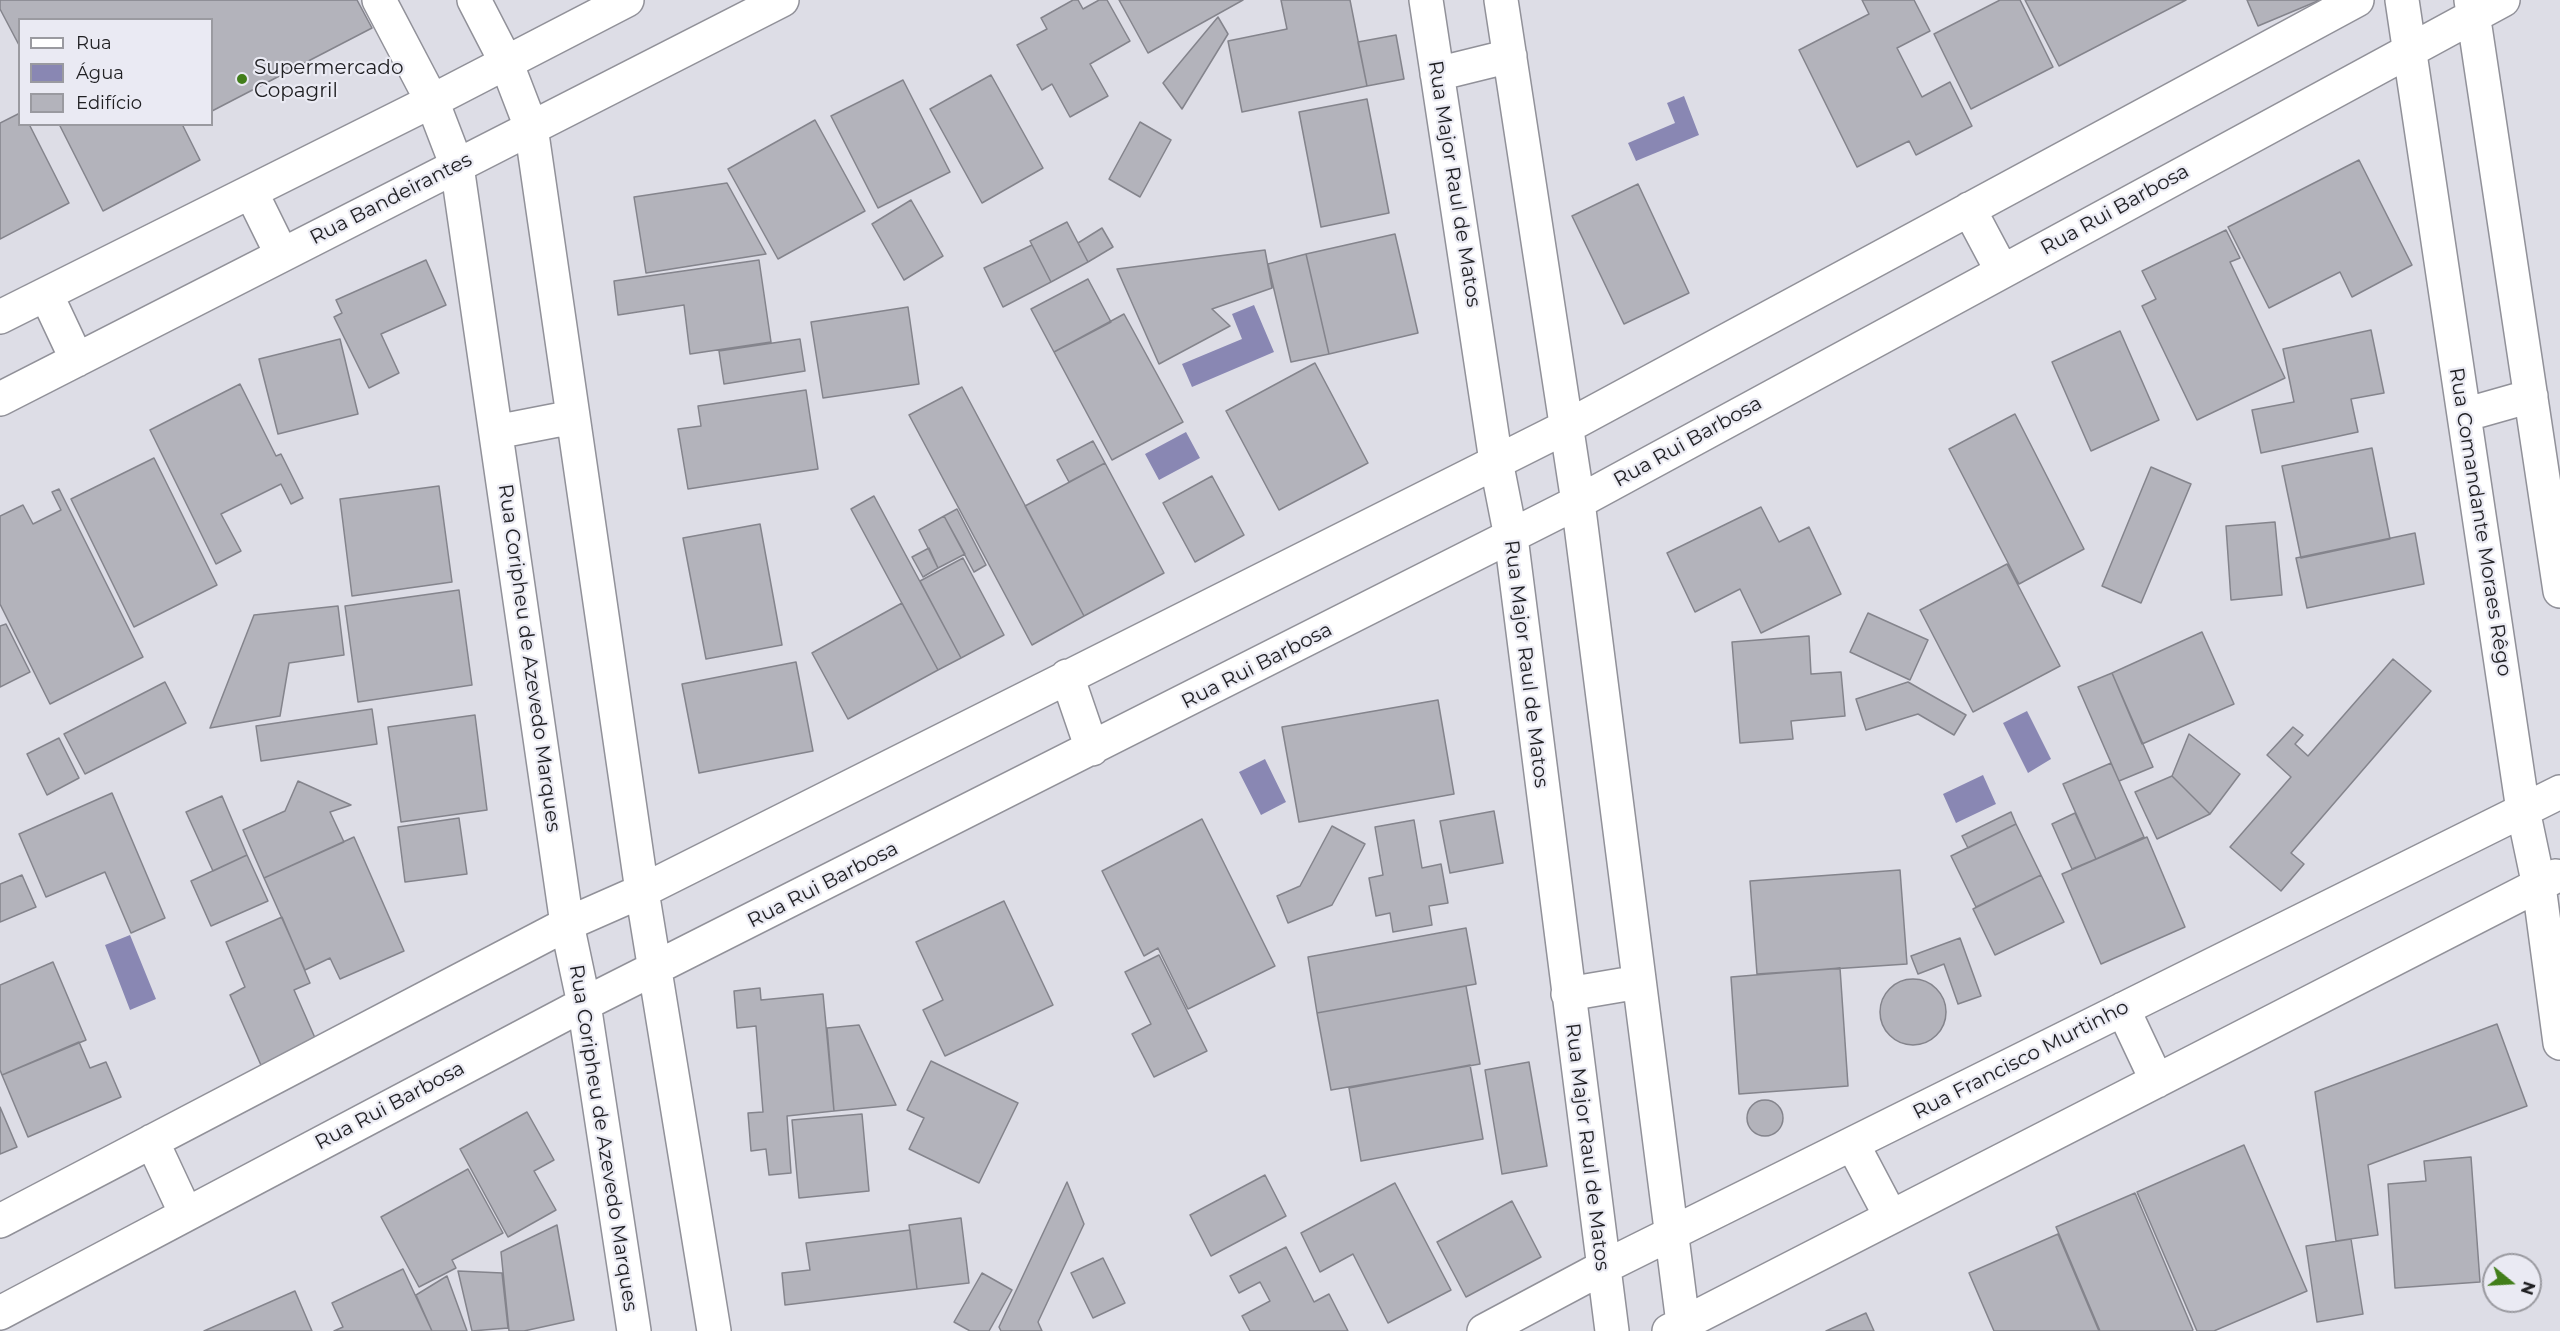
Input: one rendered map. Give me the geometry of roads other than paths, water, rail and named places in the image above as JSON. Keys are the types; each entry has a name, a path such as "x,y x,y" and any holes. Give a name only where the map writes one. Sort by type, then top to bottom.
{"street":[{"name":"Rua Coripheu de Azevedo Marques","path":"379,0 432,101 457,166 567,924 584,1004 634,1331"},
{"path":"474,0 506,62 531,127 642,891 714,1331"},
{"path":"0,317 432,101 627,0"},
{"name":"Rua Bandeirantes","path":"0,399 782,0"},
{"name":"Rua Major Raul de Matos","path":"1426,0 1496,461 1511,537 1602,1268 1612,1331"},
{"path":"1501,0 1568,426 1671,1236 1678,1329 1891,1217 2550,880"},
{"path":"0,1221 567,924 642,891 1568,426 2357,0"},
{"name":"Rua Comandante Moraes Rêgo","path":"2402,0 2523,810 2550,880 2560,1043"},
{"name":"Rua Rui Barbosa","path":"0,1312 584,1004 1578,502 2409,49 2473,7 2503,0"},
{"path":"2473,7 2560,591"},
{"path":"1437,74 1510,56"},
{"path":"251,192 282,255"},
{"path":"1969,209 2002,271"},
{"path":"46,294 77,360"},
{"path":"2464,415 2531,396"},
{"path":"496,432 573,417"},
{"path":"1067,676 1092,749"},
{"name":"Rua Francisco Murtinho","path":"1484,1331 1602,1268 1671,1236 2560,792"},
{"path":"1568,994 1639,982"},
{"path":"2124,1009 2157,1081"},
{"path":"153,1141 186,1214"},
{"path":"1853,1145 1891,1217"}],"water":[{"path":"1684,96 1699,135 1636,161 1628,143 1675,123 1667,103"},
{"path":"1254,305 1274,352 1192,387 1182,364 1242,339 1232,314"},
{"path":"1186,432 1200,458 1159,480 1145,454"},
{"path":"2027,711 2051,759 2028,773 2003,723"},
{"path":"1265,759 1286,802 1261,815 1239,772"},
{"path":"1983,775 1996,804 1956,823 1943,794"},
{"path":"130,935 156,999 130,1010 105,945"}],"place":[{"name":"Supermercado Copagril","path":"242,79"}]}
